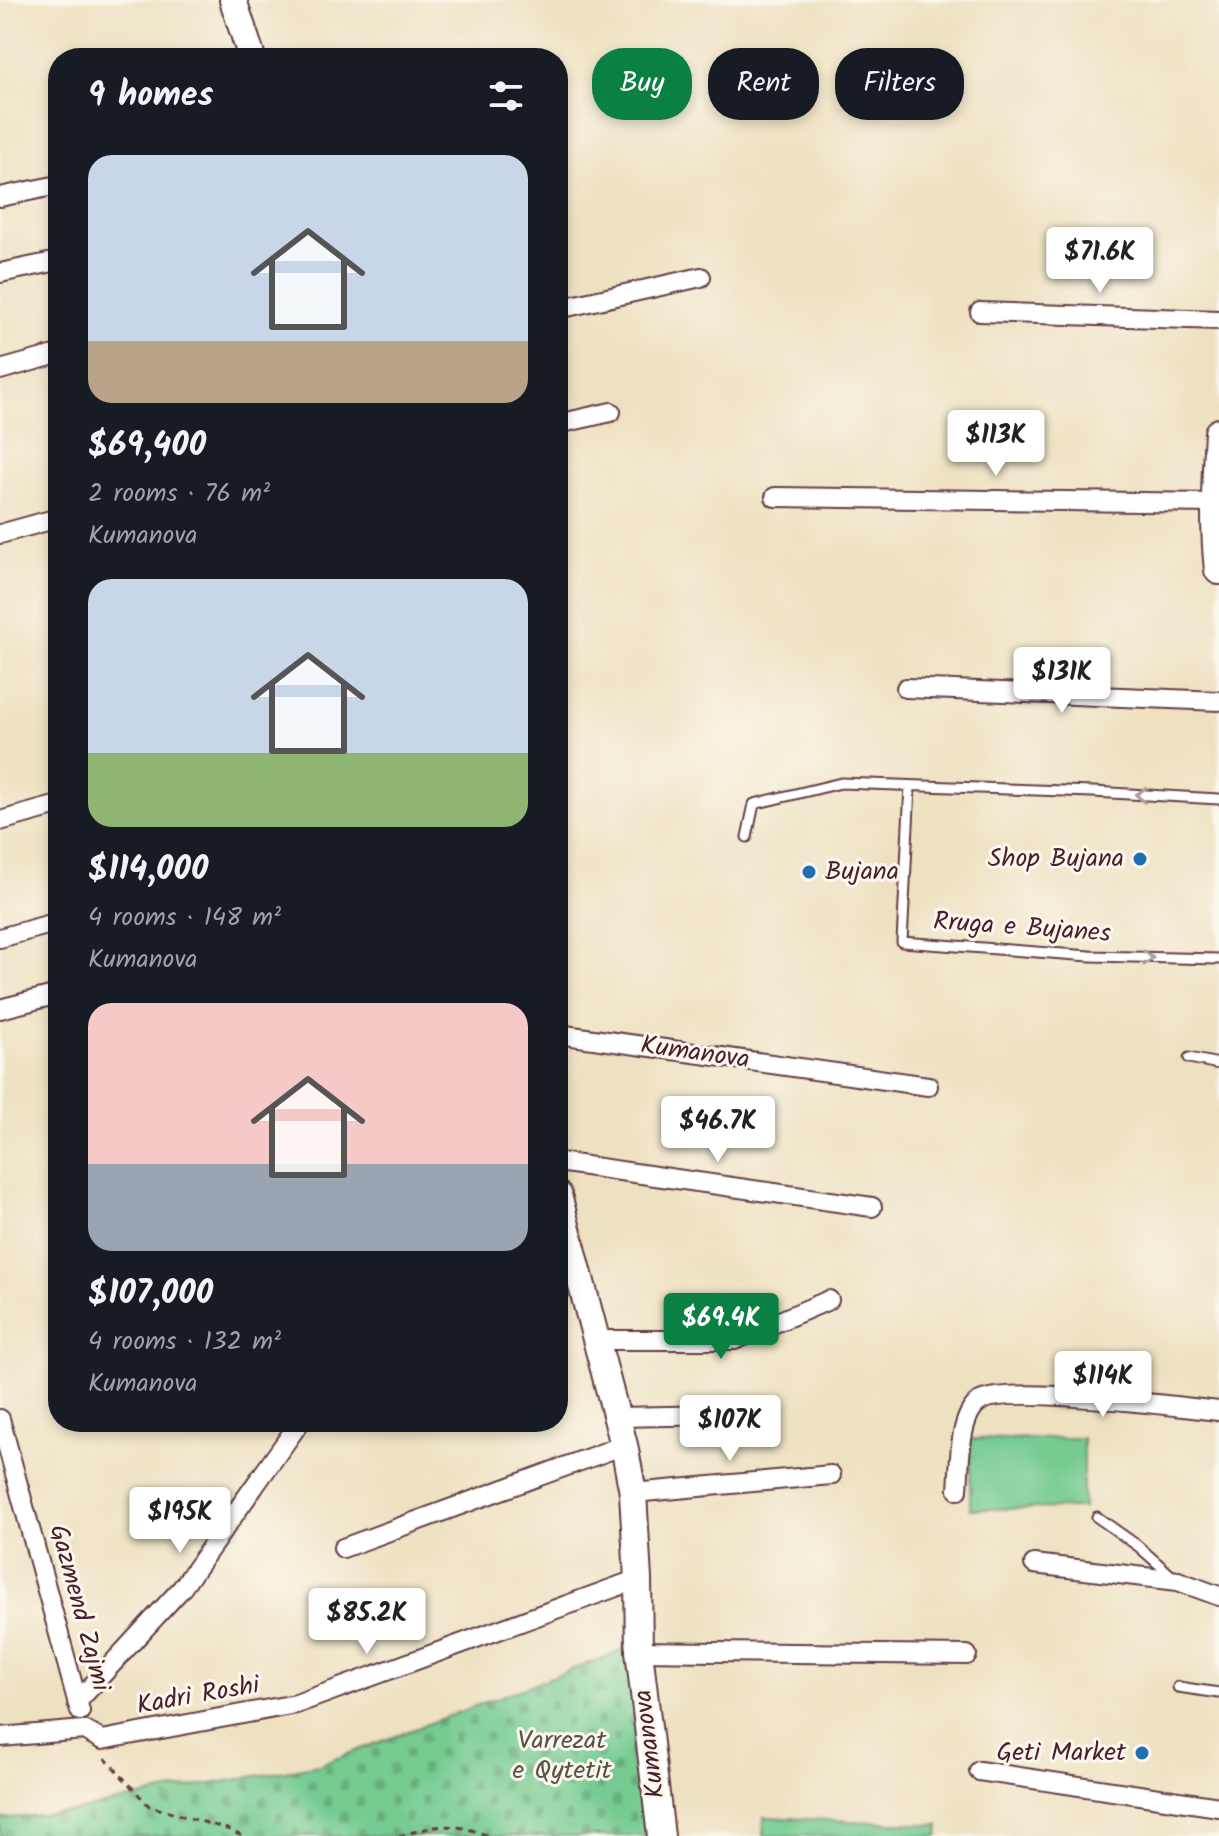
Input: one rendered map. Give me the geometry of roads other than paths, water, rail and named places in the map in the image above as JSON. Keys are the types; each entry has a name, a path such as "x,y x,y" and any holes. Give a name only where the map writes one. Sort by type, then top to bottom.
{"main road":[{"path":"233,0 249,48"},
{"path":"1219,433 1215,503 1219,570"},
{"name":"Kumanova","path":"568,1232 624,1445 633,1493 639,1651 661,1836"}],"street":[{"path":"0,197 48,187"},
{"path":"0,273 48,263"},
{"path":"568,307 701,277"},
{"path":"980,312 1219,320"},
{"path":"0,370 48,357"},
{"path":"568,422 611,412"},
{"path":"775,497 1215,503"},
{"path":"0,534 48,521"},
{"path":"906,688 1219,701"},
{"path":"0,821 48,808"},
{"path":"0,938 48,925"},
{"path":"0,1009 48,997"},
{"name":"Kumanova","path":"568,1035 928,1086"},
{"path":"568,1163 872,1207"},
{"path":"597,1340 735,1340 829,1300"},
{"path":"958,1490 963,1431 971,1411 978,1402 987,1398 1024,1395 1101,1398 1219,1411"},
{"path":"616,1417 722,1415"},
{"name":"Gazmend Zajmi","path":"0,1737 84,1730 1,1425"},
{"path":"77,1702 182,1588 293,1432"},
{"path":"343,1548 624,1445"},
{"path":"633,1493 831,1475"},
{"path":"1034,1564 1178,1581 1219,1596"},
{"name":"Kadri Roshi","path":"84,1730 102,1740 296,1704 638,1579"},
{"name":"Kumanova","path":"639,1651 967,1655"},
{"path":"979,1771 1219,1807"}],"lane":[{"path":"747,837 754,804 841,783 1219,799"},
{"name":"Rruga e Bujanes","path":"910,787 902,942 1090,956 1219,959"},
{"path":"1189,1058 1219,1064"},
{"path":"1097,1517 1138,1546 1178,1581"},
{"path":"1178,1687 1219,1693"}],"place":[{"name":"Shop Bujana","path":"1140,859"},
{"name":"Bujana","path":"809,872"},
{"name":"Geti Market","path":"1142,1753"}],"park label":[{"name":"Varrezat e Qytetit","path":"562,1756"}]}
